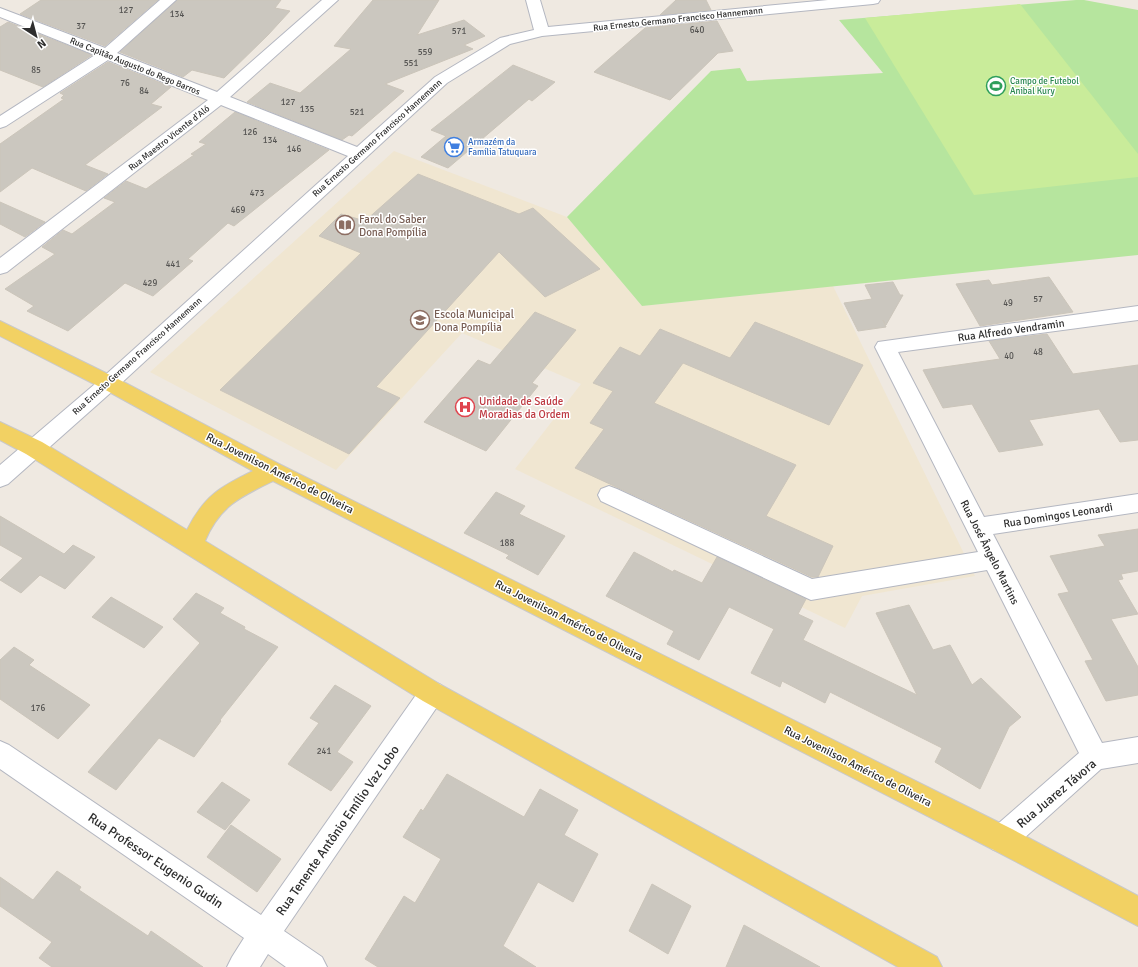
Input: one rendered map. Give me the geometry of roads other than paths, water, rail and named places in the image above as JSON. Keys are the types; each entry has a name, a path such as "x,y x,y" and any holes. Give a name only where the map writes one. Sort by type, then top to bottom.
{"main road":[{"name":"Rua Jovenilson Américo de Oliveira","path":"0,328 109,383 273,471 1002,839 1138,912"},
{"path":"0,430 34,448 432,693 927,967"},
{"path":"192,545 202,522 214,506 236,489 273,471"}],"street":[{"path":"0,123 106,55 169,0"},
{"name":"Rua Maestro Vicente d'Aló","path":"0,268 219,99 331,0"},
{"path":"533,0 542,32"},
{"name":"Rua Ernesto Germano Francisco Hannemann","path":"0,478 109,383 441,80 505,41 542,32 694,11 873,0"},
{"name":"Rua Capitão Augusto do Rego Barros","path":"0,12 359,154"},
{"name":"Rua Alfredo Vendramin","path":"885,347 1138,313"},
{"name":"Rua José Ângelo Martins","path":"885,347 1095,757"},
{"path":"609,495 811,590 993,559"},
{"name":"Rua Domingos Leonardi","path":"978,527 1138,503"},
{"name":"Rua Tenente Antônio Emílio Vaz Lobo","path":"242,967 432,693"},
{"name":"Rua Juarez Távora","path":"1002,839 1095,757 1138,750"},
{"name":"Rua Professor Eugenio Gudin","path":"0,754 312,967"}],"place":[{"name":"Campo de Futebol Anibal Kury","path":"996,86"},
{"name":"Armazém da Família Tatuquara","path":"454,147"},
{"name":"Farol do Saber Dona Pompília","path":"345,225"},
{"name":"Escola Municipal Dona Pompília","path":"420,320"},
{"name":"Unidade de Saúde Moradias da Ordem","path":"465,407"}]}
